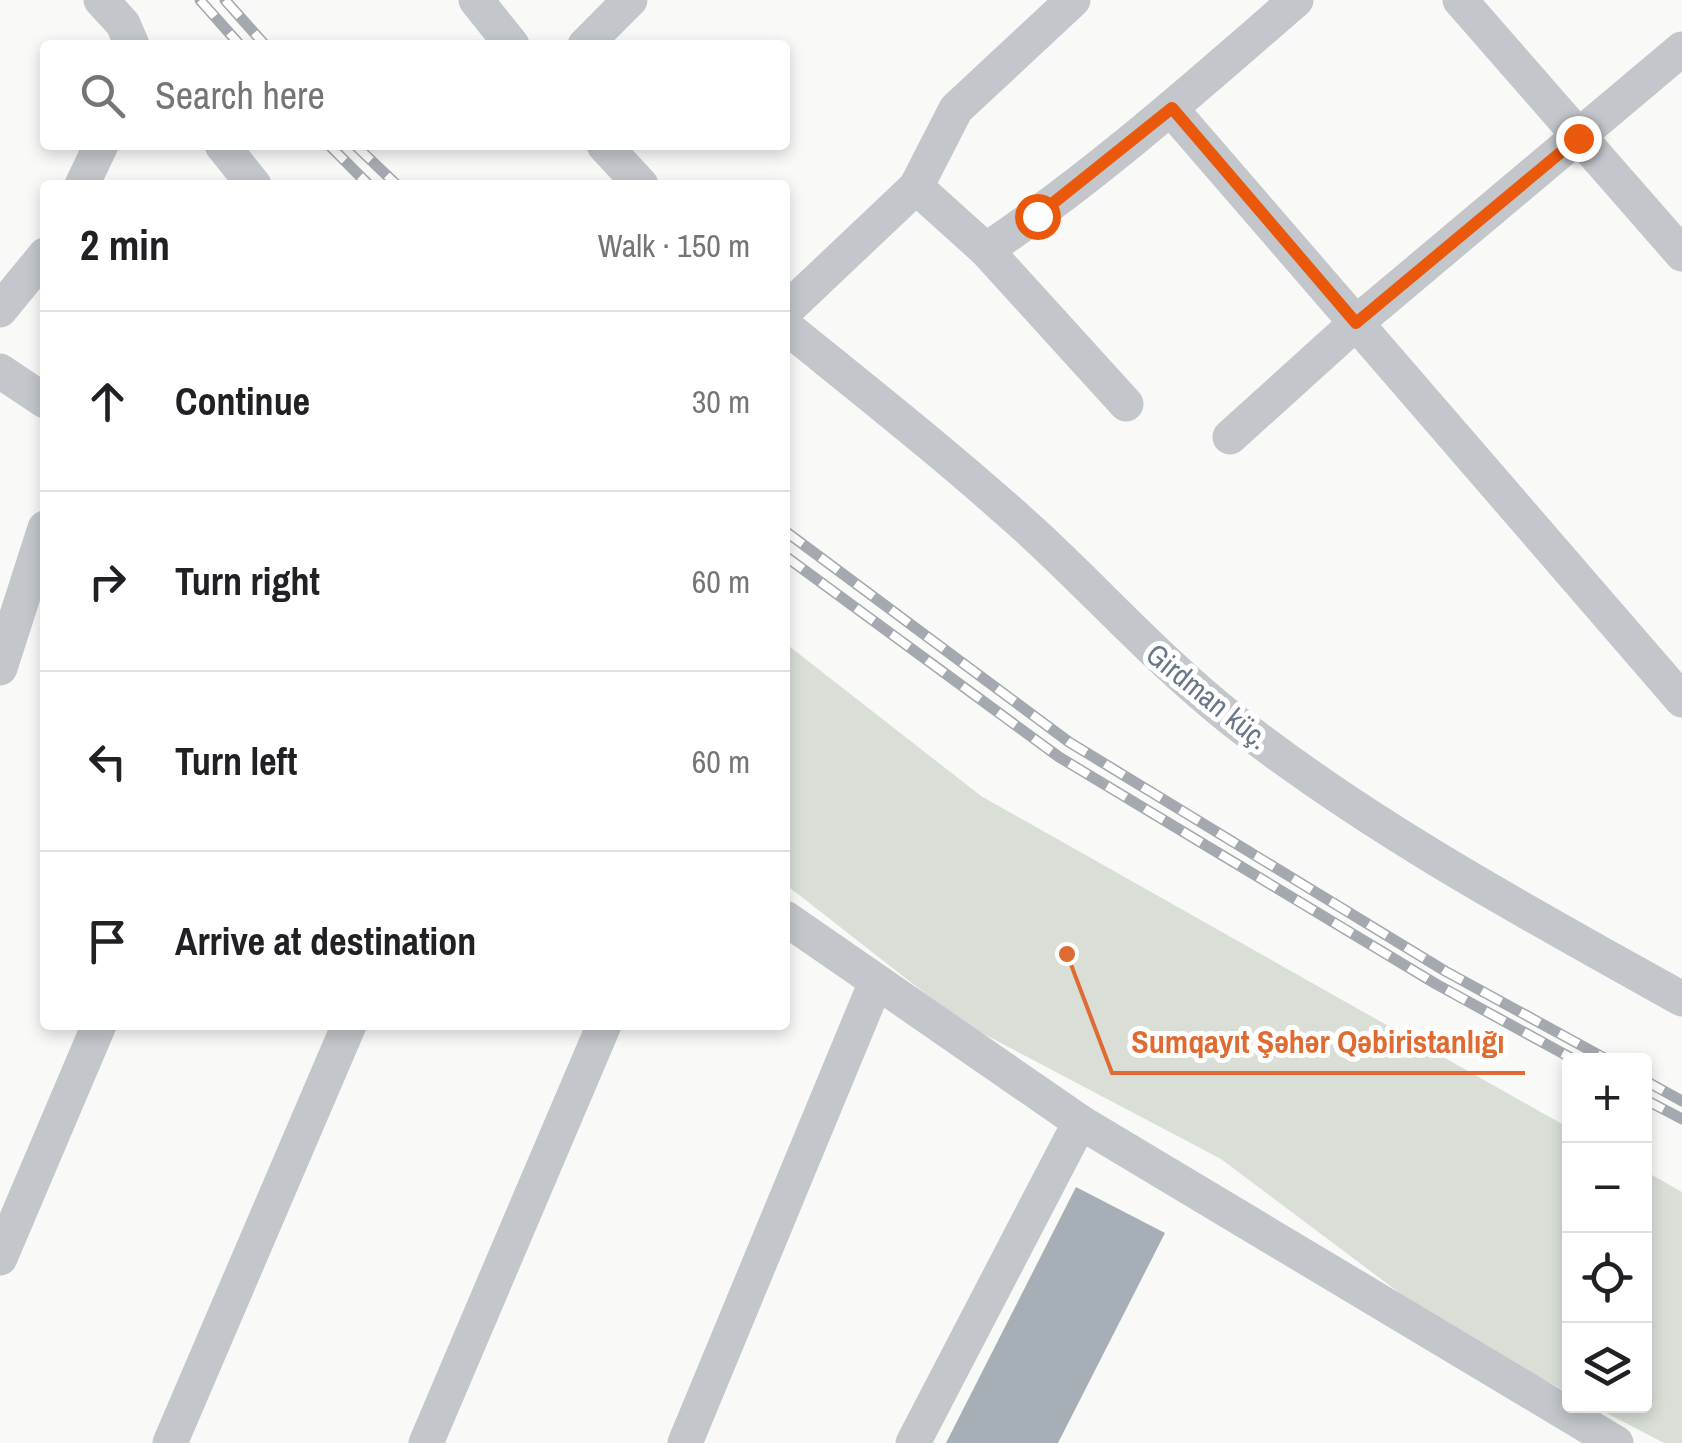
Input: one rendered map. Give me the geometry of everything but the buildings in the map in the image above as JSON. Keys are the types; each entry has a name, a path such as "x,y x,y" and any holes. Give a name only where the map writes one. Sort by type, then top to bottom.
{"street":[{"path":"102,0 123,24 130,40"},
{"path":"476,0 508,40"},
{"path":"591,40 630,0"},
{"path":"790,306 916,187 956,108 1074,0"},
{"path":"986,250 1037,216 1172,108 1296,0"},
{"path":"1460,0 1682,254"},
{"path":"1230,437 1356,323 1682,49"},
{"path":"1172,108 1682,700"},
{"path":"84,180 98,150"},
{"path":"226,150 250,180"},
{"path":"609,150 636,180"},
{"path":"916,187 986,250 1126,404"},
{"path":"0,310 40,261"},
{"name":"Girdman küç.","path":"790,330 996,501 1148,650 1234,722 1475,884 1682,999"},
{"path":"0,372 40,398"},
{"path":"0,668 40,544"},
{"path":"790,922 1080,1122 1616,1443"},
{"path":"685,1443 876,982"},
{"path":"0,1258 97,1030"},
{"path":"170,1443 348,1030"},
{"path":"426,1443 602,1030"},
{"path":"913,1443 1080,1122"}],"shaded area":[{"path":"790,647 981,796 1562,1124 1562,1389 1445,1327 1221,1159 963,1023 790,888"},
{"path":"1652,1175 1682,1192 1682,1443 1664,1443 1606,1413 1652,1413"}],"railway":[{"path":"200,0 236,40"},
{"path":"225,0 261,40"},
{"path":"334,150 364,180"},
{"path":"360,150 392,180"},
{"path":"790,535 1069,742 1445,971 1595,1053"},
{"path":"790,560 1059,757 1436,984 1562,1053"},
{"path":"1652,1084 1682,1101"},
{"path":"1652,1103 1682,1119"}],"place":[{"name":"Sumqayıt Şəhər Qəbiristanlığı","path":"1067,954"}],"route":[{"path":"1037,216 1172,108 1356,323 1578,138"}]}
